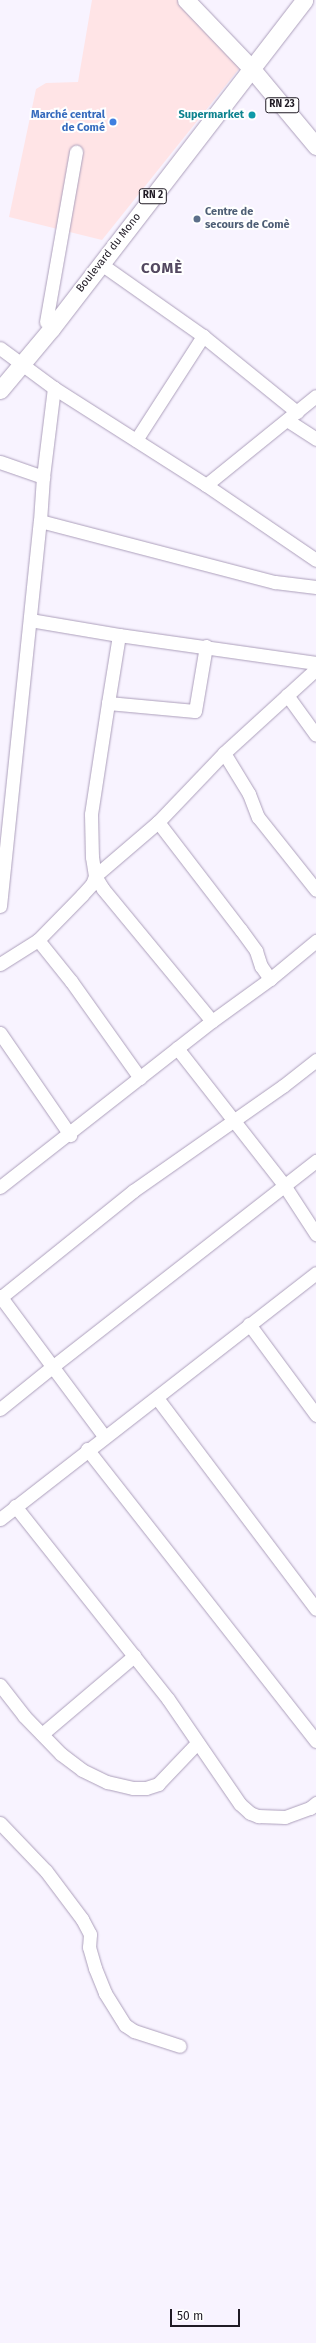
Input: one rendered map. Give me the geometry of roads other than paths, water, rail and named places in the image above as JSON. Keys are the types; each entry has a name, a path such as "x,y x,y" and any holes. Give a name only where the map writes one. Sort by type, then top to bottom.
{"main road":[{"path":"186,0 249,66"},
{"name":"Boulevard du Mono","path":"0,377 18,360 101,264 249,66 296,0"},
{"name":"Boulevard du Mono","path":"0,390 18,360 46,322 249,66 304,0"},
{"name":"RN 23","path":"249,66 316,146"}],"street":[{"path":"46,322 76,152"},
{"path":"101,264 203,336 316,439"},
{"path":"136,440 203,336"},
{"path":"0,348 54,388 206,485 316,560"},
{"path":"0,906 40,521 43,477 54,388"},
{"path":"206,485 316,396"},
{"path":"0,462 43,477"},
{"path":"40,521 275,582 316,587"},
{"path":"30,620 119,635 206,646 316,663"},
{"path":"119,635 91,814 92,857 95,876 212,1021"},
{"path":"108,703 195,711 206,646"},
{"path":"0,964 38,940 92,884 95,876 158,822 224,753 316,669"},
{"path":"287,695 316,735"},
{"path":"224,753 249,794 258,817 316,890"},
{"path":"158,822 256,951 261,966 270,979"},
{"path":"38,940 71,981 140,1078"},
{"path":"0,1187 70,1135 212,1021 270,979 316,941"},
{"path":"0,1033 70,1135"},
{"path":"178,1048 234,1118 284,1185 316,1234"},
{"path":"104,1436 0,1297 133,1190 234,1118 283,1086 316,1060"},
{"path":"0,1410 52,1366 102,1329 316,1161"},
{"path":"0,1518 104,1436 157,1398 248,1324 316,1273"},
{"path":"248,1324 316,1415"},
{"path":"157,1398 316,1608"},
{"path":"87,1449 316,1741"},
{"path":"15,1506 168,1699 223,1782 250,1813 285,1817 310,1808 316,1803"},
{"path":"42,1734 134,1656"},
{"path":"0,1685 61,1754 82,1770 107,1782 132,1788 146,1788 158,1784 198,1743"},
{"path":"0,1823 46,1871 82,1919 90,1934 89,1947 95,1968 105,1993 125,2025 134,2031 180,2046"}],"place":[{"name":"Supermarket","path":"252,115"},
{"name":"Marché central de Comé","path":"113,122"},
{"name":"Centre de secours de Comè","path":"197,219"}],"district":[{"name":"COMÈ","path":"162,269"}]}
